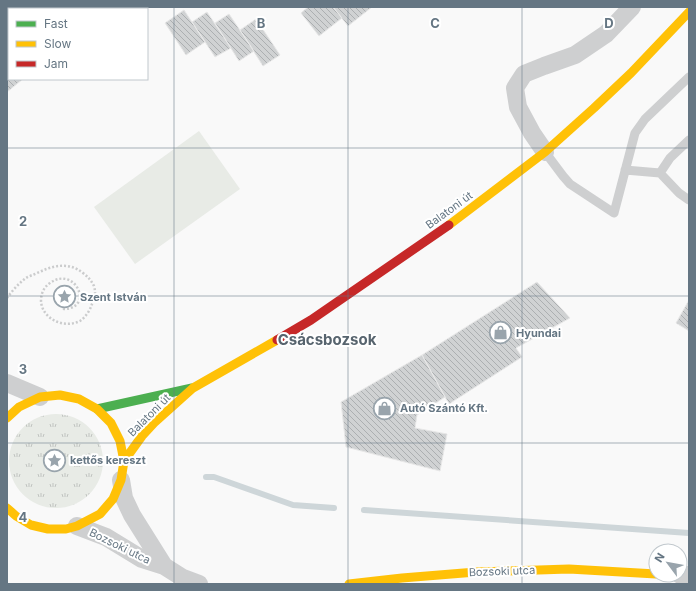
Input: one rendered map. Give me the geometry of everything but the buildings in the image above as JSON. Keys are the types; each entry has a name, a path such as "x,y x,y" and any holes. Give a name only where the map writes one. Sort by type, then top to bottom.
{"main road":[{"name":"Balatoni út","path":"124,461 142,436 154,423 193,388 311,320 448,226 508,182 545,152 594,108 631,73 689,12"},
{"name":"Balatoni út","path":"97,409 193,388"},
{"path":"7,418 19,407 40,398 60,395 79,399 97,409 111,423 120,441 124,461 121,480 113,499 100,514 77,526 66,529 48,529 31,525 12,517 7,508"},
{"name":"Bozsoki utca","path":"349,584 409,577 484,572 569,569 648,574"}],"street":[{"path":"545,152 532,133 518,107 515,88 524,74 575,55 594,43 606,34 632,7"},
{"path":"7,383 40,398"},
{"name":"Bozsoki utca","path":"121,480 124,498 132,515 164,566"},
{"name":"Bozsoki utca","path":"77,526 106,537 142,559 164,566 183,578 199,584"}],"lane":[{"path":"545,152 570,184 614,214 636,133 645,119 689,77"},
{"path":"660,173 670,158 689,140"},
{"path":"625,170 660,173 679,193 689,200"}],"path":[{"path":"7,298 26,278 51,267 64,265 78,269 91,279 95,297 86,316 79,321 64,324 59,323 44,313 41,301 42,294 47,285 60,278 73,282 78,287 80,293 80,299 71,309 64,309 61,304"}],"green space":[{"path":"199,131 240,189 135,264 94,207"},
{"path":"56,414 74,418 89,428 99,443 103,461 99,479 89,494 74,504 56,508 38,504 23,494 13,479 9,461 13,443 23,428 38,418"}],"waterway":[{"path":"206,477 214,477 293,505 334,508"},
{"path":"364,510 689,533"}],"traffic: fast":[{"path":"97,409 192,388"}],"traffic: slow":[{"path":"449,225 545,152 631,73 689,12"},
{"path":"124,461 142,436 154,423 193,388 277,340"},
{"path":"7,418 19,407 40,397 60,395 79,399 97,409 111,423 120,441 124,461 121,480 113,499 100,514 77,526 66,529 48,529 31,525 16,516 7,508"},
{"path":"349,584 476,572 569,569 648,574"}],"traffic: jam":[{"path":"277,340 311,320 449,225"}],"place":[{"name":"Szent István","path":"65,297"},
{"name":"Hyundai","path":"500,333"},
{"name":"Autó Szántó Kft.","path":"385,408"},
{"name":"kettős kereszt","path":"54,460"}],"district":[{"name":"Csácsbozsok","path":"327,339"}]}
